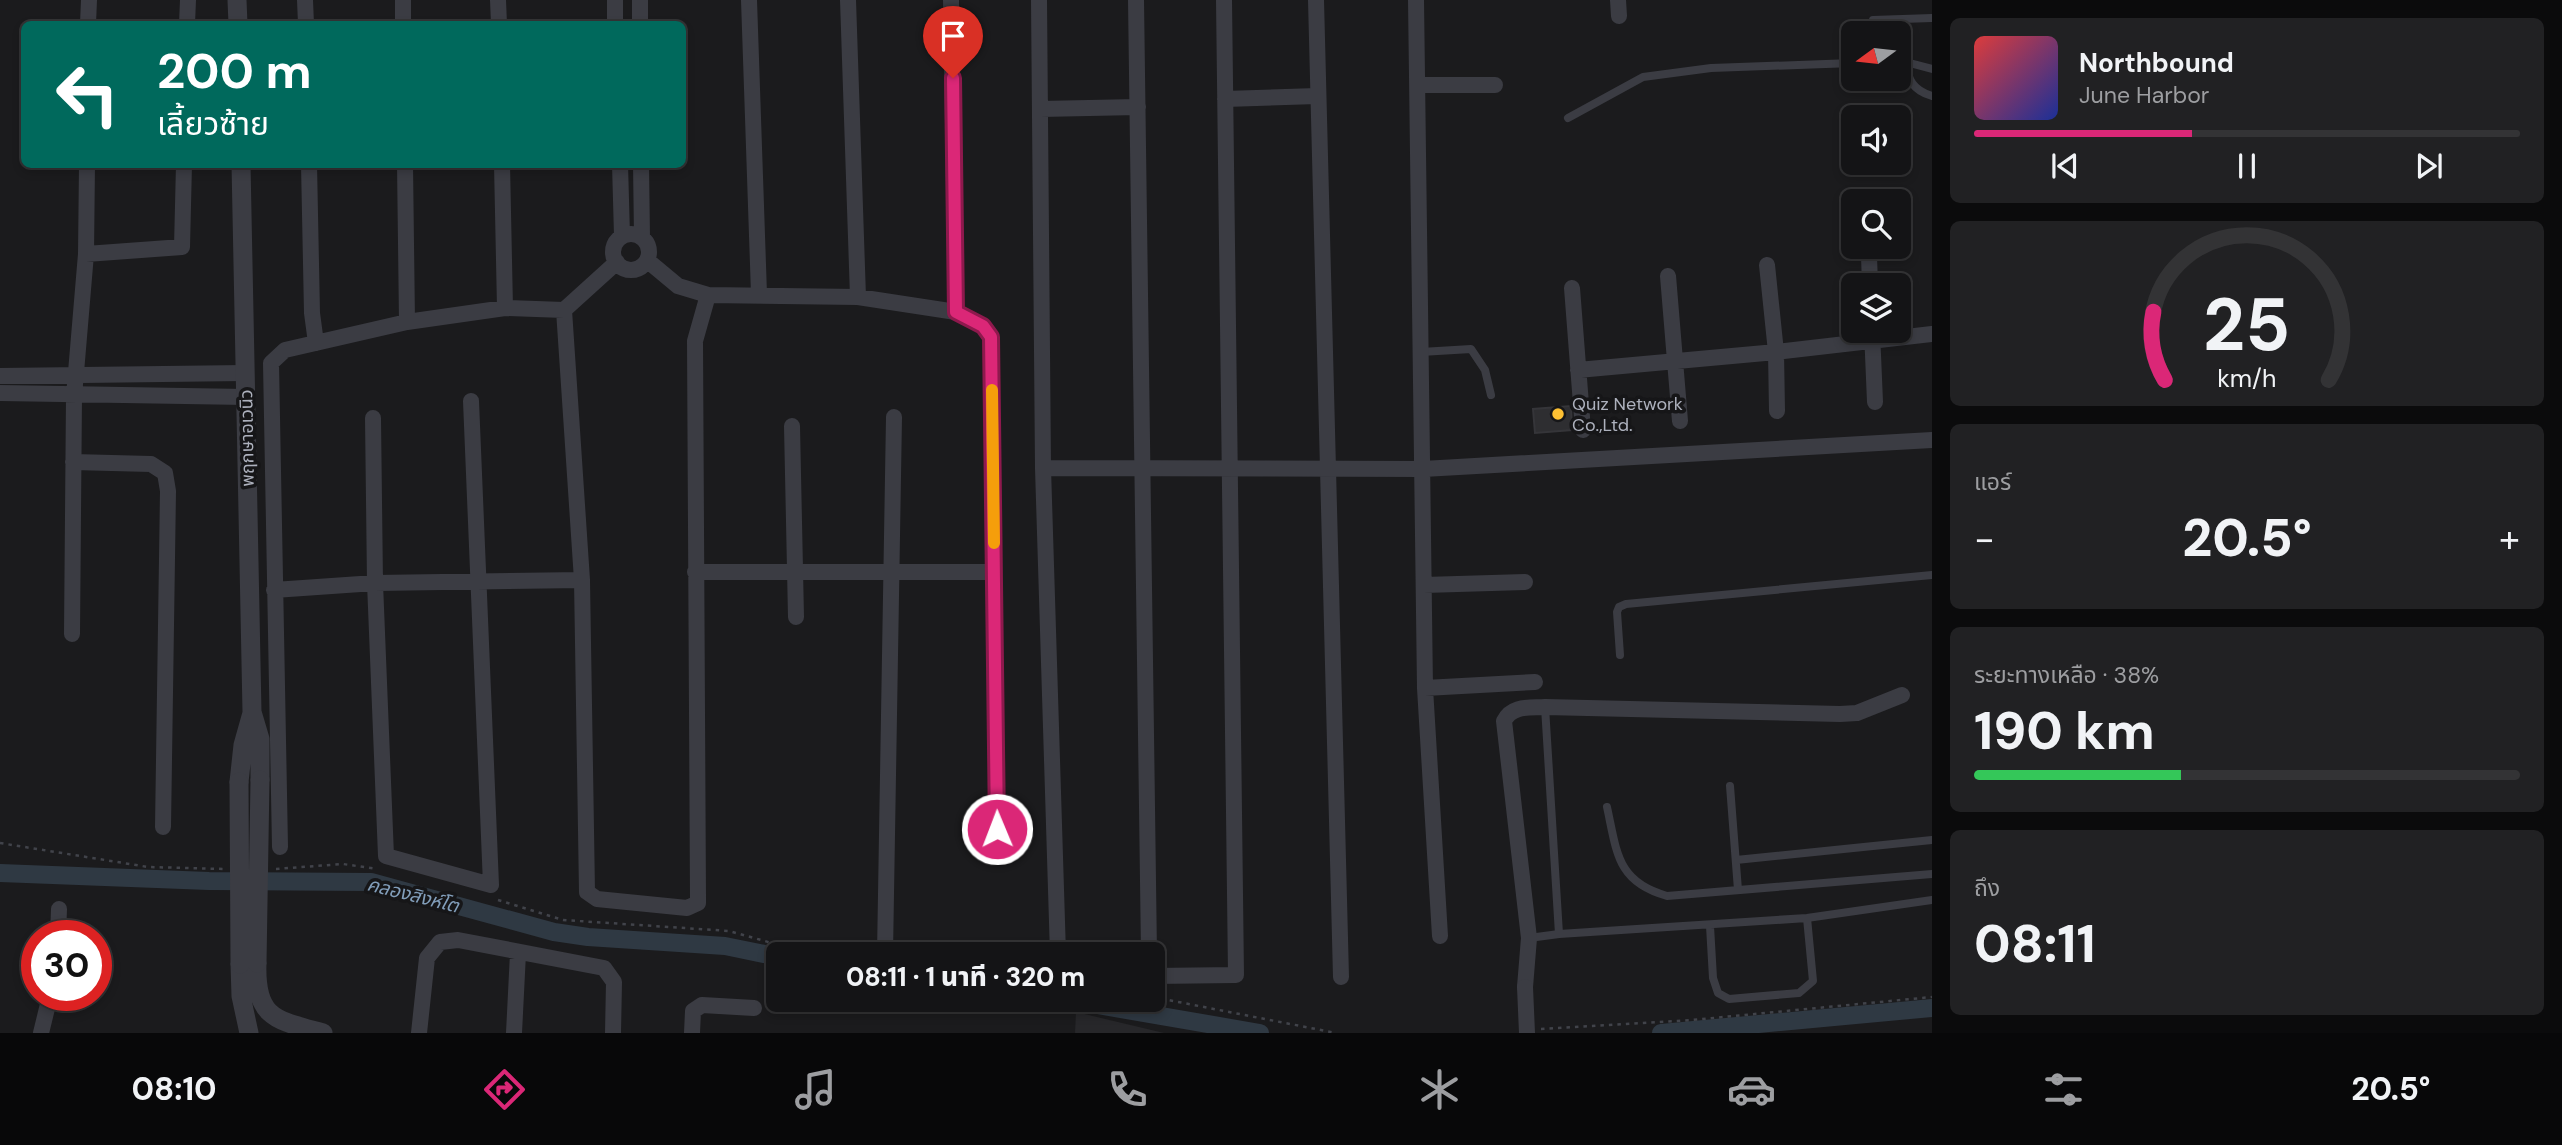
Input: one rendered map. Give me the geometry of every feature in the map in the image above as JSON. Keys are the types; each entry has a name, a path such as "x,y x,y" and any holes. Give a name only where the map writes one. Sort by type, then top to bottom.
{"street":[{"path":"88,21 89,0"},
{"path":"187,21 188,0"},
{"path":"237,0 238,21"},
{"path":"306,0 306,21"},
{"path":"403,0 403,21"},
{"path":"498,0 499,21"},
{"path":"614,0 615,21"},
{"path":"640,0 640,21"},
{"path":"749,0 759,294"},
{"path":"848,0 858,297"},
{"path":"951,0 956,312"},
{"path":"1039,0 1043,468 1058,942"},
{"path":"1136,0 1149,942"},
{"path":"1165,976 1236,975 1224,0"},
{"path":"1316,0 1341,977"},
{"path":"1416,0 1425,688 1440,936"},
{"path":"1418,85 1494,85"},
{"path":"1225,99 1317,96"},
{"path":"1040,109 1138,107"},
{"path":"72,634 74,396 86,254 87,168"},
{"path":"86,254 182,247 184,168"},
{"name":"พฤกษาอเวนิว","path":"241,168 252,712 260,739 249,964 241,996 248,1033"},
{"path":"309,168 312,313 316,343"},
{"path":"405,168 407,323"},
{"path":"502,168 505,308"},
{"path":"620,168 622,236 614,247 617,262 631,271 648,261"},
{"path":"641,168 642,237 649,248 648,261"},
{"path":"622,236 629,234 642,237"},
{"path":"648,261 678,286 708,295 858,297 956,312 983,326 991,337 997,829"},
{"path":"280,847 271,363 285,350 407,323 505,308 564,310 617,262"},
{"path":"1767,265 1776,352 1777,411"},
{"path":"1668,276 1680,421"},
{"path":"1572,288 1583,430"},
{"path":"564,310 582,580 587,892 597,900 687,908 698,903 695,341 708,295"},
{"path":"1911,335 1932,334"},
{"path":"1578,370 1776,352 1841,342"},
{"path":"1872,343 1875,402"},
{"path":"0,376 245,373"},
{"path":"0,393 246,397"},
{"path":"373,418 374,583 386,856 491,884 471,401"},
{"path":"885,942 894,571 894,417"},
{"path":"792,426 796,617"},
{"path":"1043,468 1423,469 1932,440"},
{"path":"74,462 151,464 164,473 168,491 163,827"},
{"path":"695,572 995,572"},
{"path":"274,590 374,583 582,580"},
{"path":"1424,584 1525,582"},
{"path":"1425,688 1535,682"},
{"path":"1532,1031 1525,987 1529,938 1504,721 1508,713 1516,708 1545,706 1840,714 1857,713 1902,695"},
{"name":"พฤกษาอเวนิว","path":"252,712 243,745 239,782 249,964 260,1000 267,1012 276,1020 323,1033"},
{"path":"59,909 59,920"},
{"path":"419,1033 427,958 440,942 458,940 604,968 614,982 613,1033"},
{"path":"514,1033 518,953"},
{"path":"692,1033 694,1011 702,1005 754,1008"},
{"path":"41,1033 46,1011"}],"lane":[{"path":"1873,20 1932,18"},
{"path":"1568,117 1643,77 1711,68 1841,63"},
{"path":"1911,64 1932,69"},
{"path":"1911,81 1916,90 1932,96"},
{"path":"1421,352 1471,349 1485,370 1491,395"},
{"path":"1620,655 1616,612 1626,604 1932,575"},
{"path":"1545,706 1559,934"},
{"path":"1730,786 1738,890"},
{"path":"1607,807 1623,864 1631,879 1643,889 1667,896 1932,874"},
{"path":"1736,860 1932,840"},
{"path":"1529,938 1807,918 1932,900"},
{"path":"1710,926 1713,978 1718,993 1728,999 1799,993 1809,987 1813,981 1807,918"}],"path":[{"path":"0,843 148,867 234,869"},
{"path":"271,870 343,864 378,869"},
{"path":"492,898 563,920 729,931 768,942"},
{"path":"1532,1031 1705,1019 1932,997"},
{"path":"1165,999 1336,1033"}],"shaded area":[{"path":"1076,1012 1164,1033 1075,1033"}],"building":[{"name":"Quiz Network Co.,Ltd.","path":"1571,406 1572,430 1535,433 1533,409"}],"waterway":[{"name":"คลองสิงห์โต","path":"0,873 209,881 371,882 554,932 588,937 725,946 766,954"},
{"name":"คลองสิงห์โต","path":"1661,1033 1932,1008"},
{"name":"คลองสิงห์โต","path":"1138,1012 1260,1033"},
{"name":"คลองสิงห์โต","path":"1233,1028 1234,1033"}],"slow traffic":[{"path":"992,390 994,543"}],"place":[{"name":"Quiz Network Co.,Ltd.","path":"1558,414"}],"route":[{"path":"953,78 956,312 983,326 991,337 997,829"}]}
